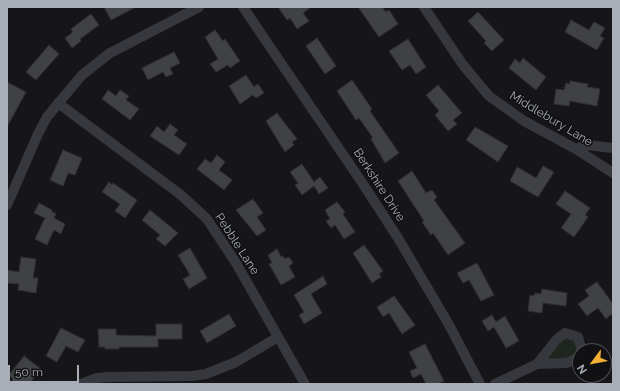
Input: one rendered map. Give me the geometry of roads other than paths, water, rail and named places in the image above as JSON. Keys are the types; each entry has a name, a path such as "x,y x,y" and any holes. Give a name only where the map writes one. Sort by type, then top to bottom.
{"street":[{"path":"7,205 38,134 58,103 82,75 110,53 199,7"},
{"name":"Berkshire Drive","path":"243,7 398,238 448,322 480,384"},
{"name":"Middlebury Lane","path":"424,7 463,65 490,96 524,121 576,149 613,173"},
{"name":"Pebble Lane","path":"58,103 181,195 207,219 236,263 305,384"},
{"path":"576,149 586,145 613,148"},
{"path":"537,364 557,339 565,333 578,337 580,343"},
{"path":"81,384 97,378 109,377 192,376 206,374 236,362 278,337"},
{"path":"495,384 537,364 567,363 572,361"}]}
